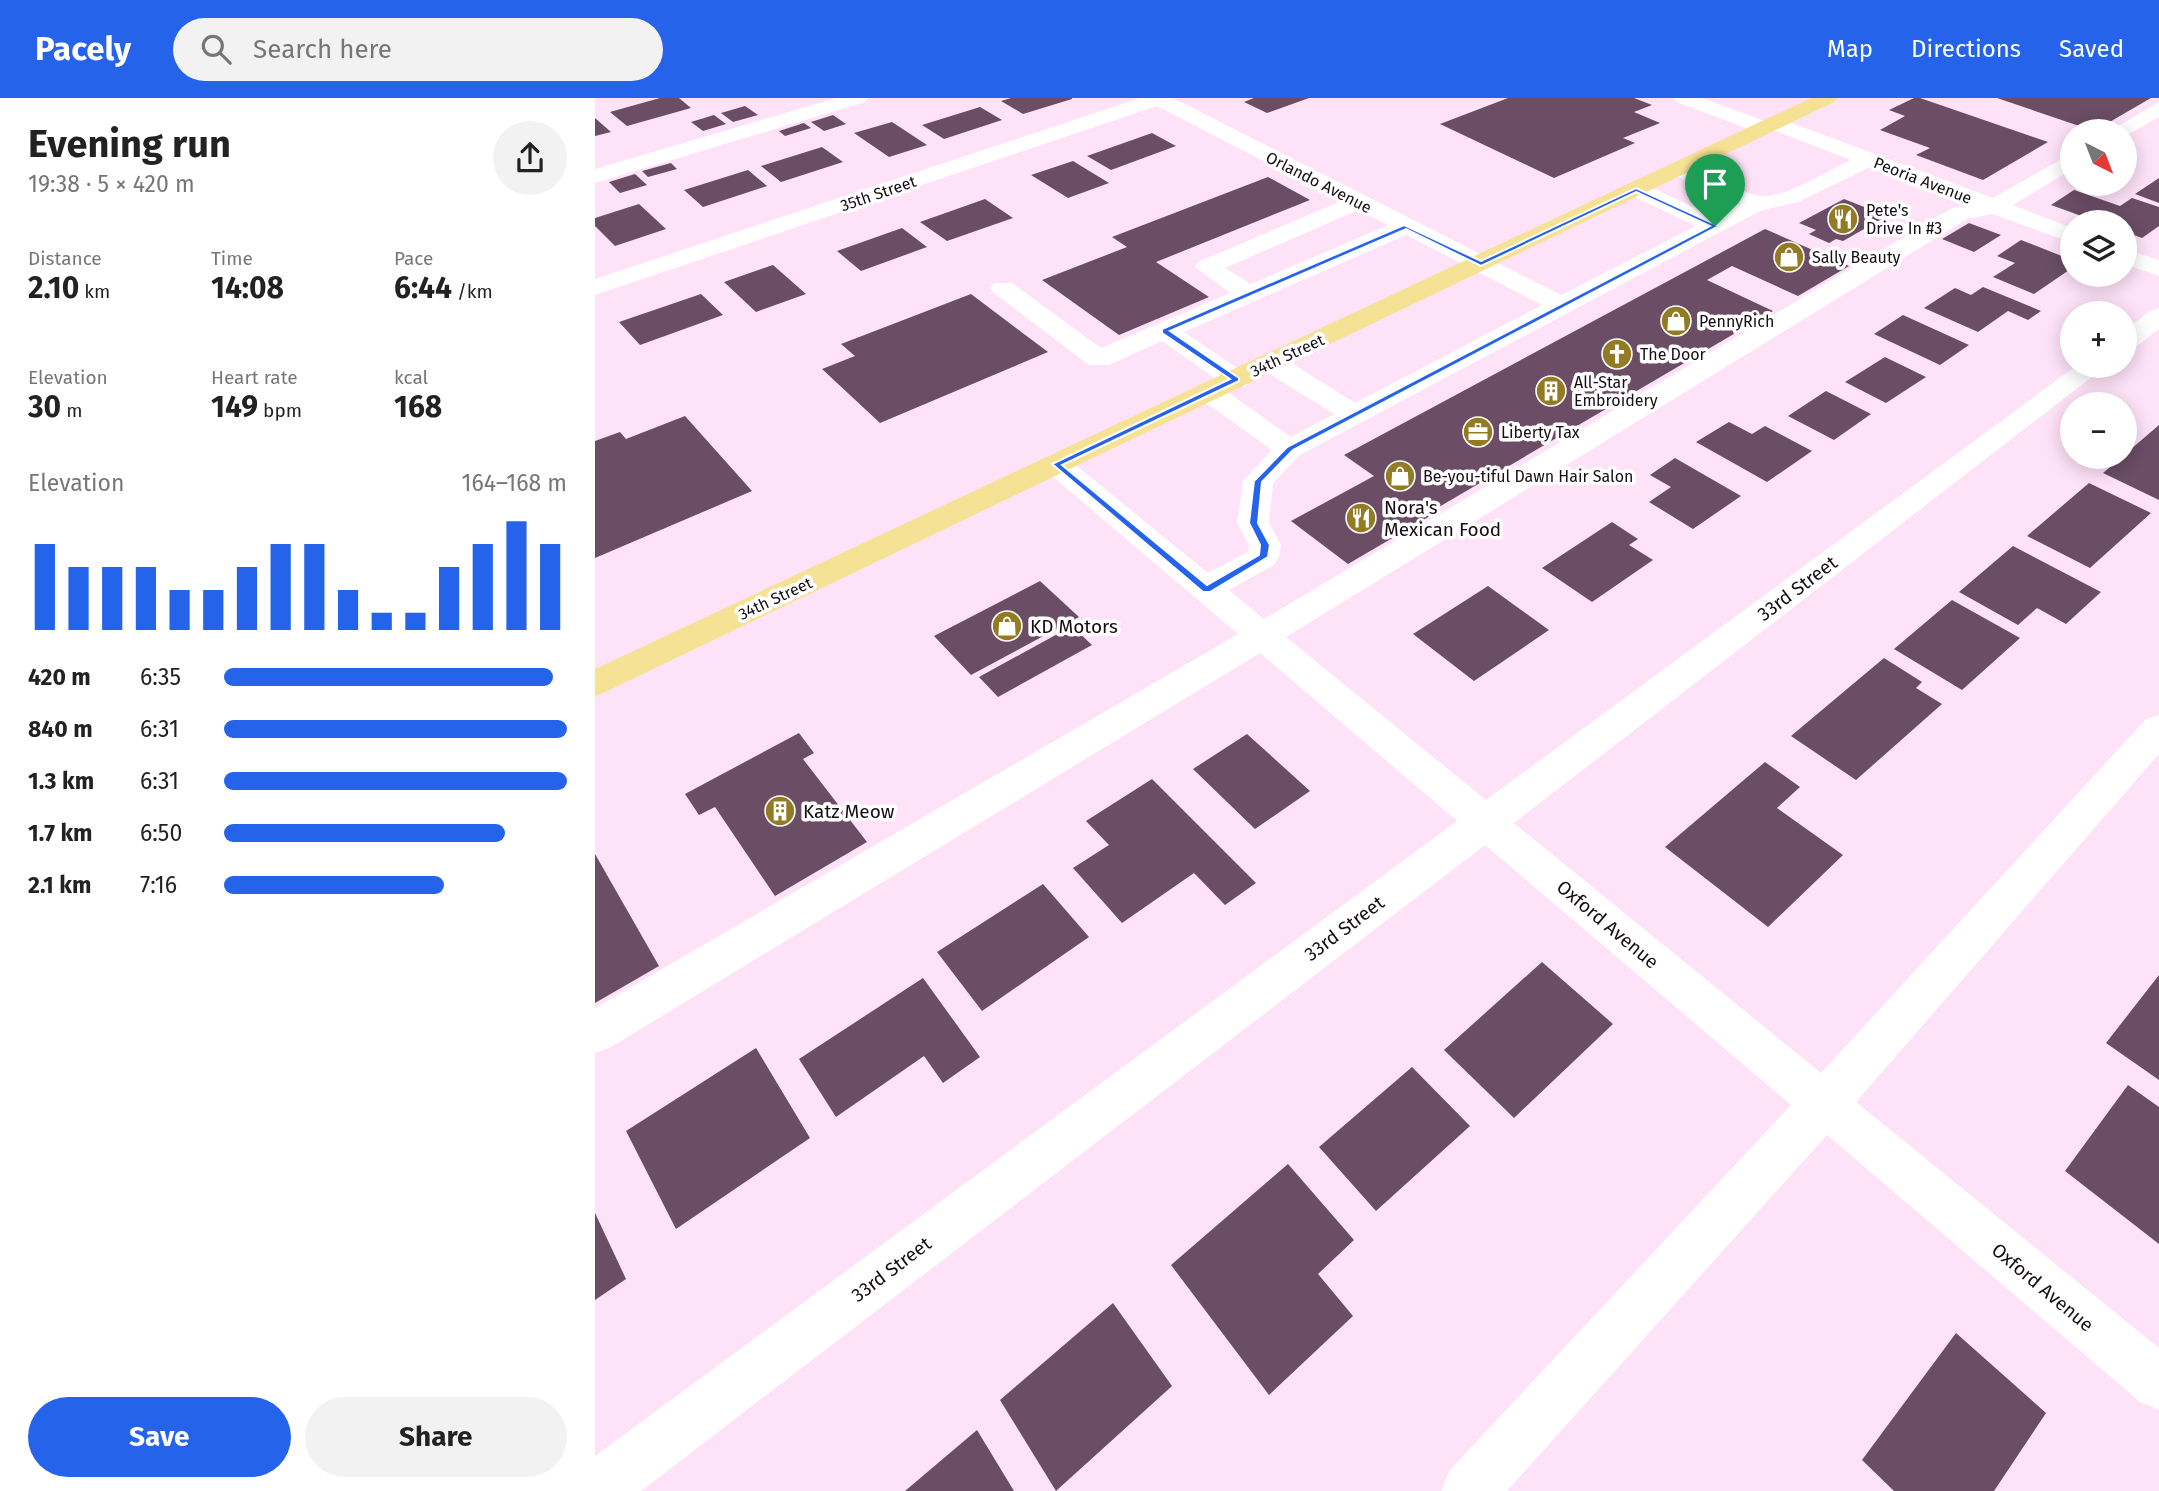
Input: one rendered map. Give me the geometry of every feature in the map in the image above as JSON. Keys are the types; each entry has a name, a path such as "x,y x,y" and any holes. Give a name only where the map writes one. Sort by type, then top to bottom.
{"main road":[{"name":"34th Street","path":"595,684 1827,98"}],"street":[{"path":"595,176 858,98"},
{"name":"Orlando Avenue","path":"1159,98 1561,305"},
{"name":"35th Street","path":"595,287 1159,98"},
{"name":"Peoria Avenue","path":"1693,99 1869,159 2060,231"},
{"path":"2137,121 2159,108"},
{"path":"1206,589 1263,557 1265,545 1253,523 1258,481 1290,449 1715,226 1761,204 1790,197 1869,159"},
{"path":"595,1031 1262,636 1959,213 1994,206 2060,167"},
{"path":"1679,169 1761,204"},
{"path":"1636,190 1715,226"},
{"path":"1249,294 1207,267 1357,202"},
{"path":"1003,288 1099,359 1406,226"},
{"path":"2137,261 2159,270"},
{"path":"2137,333 2159,316"},
{"path":"1164,331 1236,380"},
{"path":"1272,362 1354,415"},
{"name":"33rd Street","path":"595,1491 2077,378"},
{"path":"1209,392 1290,449"},
{"name":"Oxford Avenue","path":"1056,464 2159,1383"},
{"path":"1469,1491 1824,1104 2159,729"}],"building":[{"path":"660,98 679,98 691,108 627,126 610,112"},
{"path":"1011,98 1072,99 1023,114 1001,101"},
{"path":"1254,98 1309,98 1267,113 1244,102"},
{"path":"1508,98 1634,98 1652,105 1634,112 1660,123 1623,138 1635,143 1554,178 1440,124"},
{"path":"1914,98 2048,142 1983,180 1916,155 1930,148 1880,130 1905,116 1889,110"},
{"path":"1997,98 2151,98 2115,119 2060,119"},
{"path":"745,106 758,115 733,122 721,113"},
{"path":"980,107 1002,120 944,139 922,125"},
{"path":"714,115 726,124 703,131 691,122"},
{"path":"833,115 846,124 824,131 811,122"},
{"path":"595,118 611,132 595,136"},
{"path":"892,122 927,145 889,157 854,133"},
{"path":"804,123 811,128 785,136 779,131"},
{"path":"1152,133 1176,146 1111,170 1087,156"},
{"path":"822,147 843,162 781,182 761,166"},
{"path":"1073,161 1109,183 1068,198 1031,175"},
{"path":"671,163 677,169 648,177 642,171"},
{"path":"748,170 767,186 703,207 684,190"},
{"path":"635,174 647,185 620,193 609,182"},
{"path":"1268,177 1310,200 1156,262 1209,297 1119,335 1042,280 1127,247 1112,237"},
{"path":"2159,178 2159,203 2137,193"},
{"path":"2065,196 2091,196 2120,206 2132,198 2159,207 2159,226 2142,238 2137,236 2137,210 2065,210 2051,205"},
{"path":"985,199 1013,218 947,241 920,222"},
{"name":"Pete's Drive In #3","path":"1844,199 1887,216 1843,241 1836,239 1829,243 1809,234 1816,230 1799,223"},
{"path":"639,204 666,229 615,246 595,226 595,218"},
{"path":"1969,223 2001,235 1974,252 1942,239"},
{"path":"902,228 927,247 861,271 837,251"},
{"path":"1765,229 1849,266 1798,296 1732,266 1707,280 1773,311 1427,514 1430,516 1348,564 1291,521 1374,476 1344,455"},
{"path":"2021,240 2060,255 2060,276 2034,294 1993,277 2015,263 1997,256"},
{"path":"773,265 806,294 756,312 724,282"},
{"path":"1983,287 2041,311 2028,320 2008,311 1978,332 1924,308 1955,288 1971,295"},
{"path":"701,294 723,315 640,345 619,322"},
{"path":"971,294 1048,352 880,423 822,369 855,356 841,344"},
{"path":"1903,315 1969,345 1940,365 1874,334"},
{"path":"1885,357 1926,377 1886,403 1845,382"},
{"path":"1826,391 1871,414 1834,440 1788,416"},
{"path":"685,416 752,491 595,558 595,441 620,432 626,439"},
{"path":"1729,422 1752,434 1765,426 1812,451 1767,482 1696,442"},
{"path":"2159,425 2159,500 2103,473 2108,469 2137,469 2137,444"},
{"path":"1675,458 1741,496 1693,529 1649,502 1671,487 1650,475"},
{"path":"2089,483 2151,513 2090,568 2027,536"},
{"path":"1612,522 1638,539 1629,545 1653,560 1592,602 1542,568"},
{"path":"2013,546 2101,592 2066,624 2037,608 2018,625 1959,592"},
{"name":"KD Motors","path":"1040,581 1079,617 971,675 934,636"},
{"path":"1488,586 1549,630 1474,681 1413,634"},
{"path":"1952,600 2020,638 1962,690 1894,649"},
{"name":"KD Motors","path":"1072,626 1092,645 998,697 979,677"},
{"path":"1884,658 1922,682 1916,688 1942,704 1856,780 1791,736"},
{"name":"Katz Meow","path":"799,733 814,753 803,759 867,842 775,896 715,807 699,815 685,794"},
{"path":"1247,734 1310,791 1255,829 1193,769"},
{"path":"1765,762 1800,787 1777,808 1843,855 1768,927 1665,847"},
{"path":"1152,779 1256,883 1225,905 1194,873 1122,923 1073,868 1109,845 1086,821"},
{"path":"595,854 659,966 595,1003"},
{"path":"1043,884 1089,937 982,1011 937,952"},
{"path":"1542,962 1613,1024 1514,1118 1444,1050"},
{"path":"2159,975 2159,1080 2106,1043"},
{"path":"923,978 980,1057 943,1083 924,1056 836,1117 799,1059"},
{"path":"756,1048 810,1138 676,1229 626,1131"},
{"path":"1412,1067 1470,1126 1376,1211 1319,1147"},
{"path":"2128,1085 2159,1107 2159,1244 2065,1171"},
{"path":"1288,1164 1354,1240 1318,1274 1353,1316 1269,1395 1171,1265"},
{"path":"595,1213 626,1279 595,1300"},
{"path":"1113,1303 1172,1386 1056,1491 1000,1400"},
{"path":"1956,1333 2046,1413 1994,1491 1894,1491 1862,1460"},
{"path":"977,1430 1014,1491 905,1491"}],"place":[{"name":"Pete's Drive In #3","path":"1843,219"},
{"name":"Sally Beauty","path":"1789,257"},
{"name":"PennyRich","path":"1676,321"},
{"name":"The Door","path":"1617,354"},
{"name":"All-Star Embroidery","path":"1551,391"},
{"name":"Liberty Tax","path":"1478,432"},
{"name":"Be-you-tiful Dawn Hair Salon","path":"1400,476"},
{"name":"Nora's Mexican Food","path":"1361,518"},
{"name":"KD Motors","path":"1007,626"},
{"name":"Katz Meow","path":"780,811"}],"route":[{"path":"1636,190 1715,226 1290,449 1258,481 1253,523 1265,545 1263,557 1206,589 1056,464 1236,380 1164,331 1406,226 1481,264 1636,190"}]}
